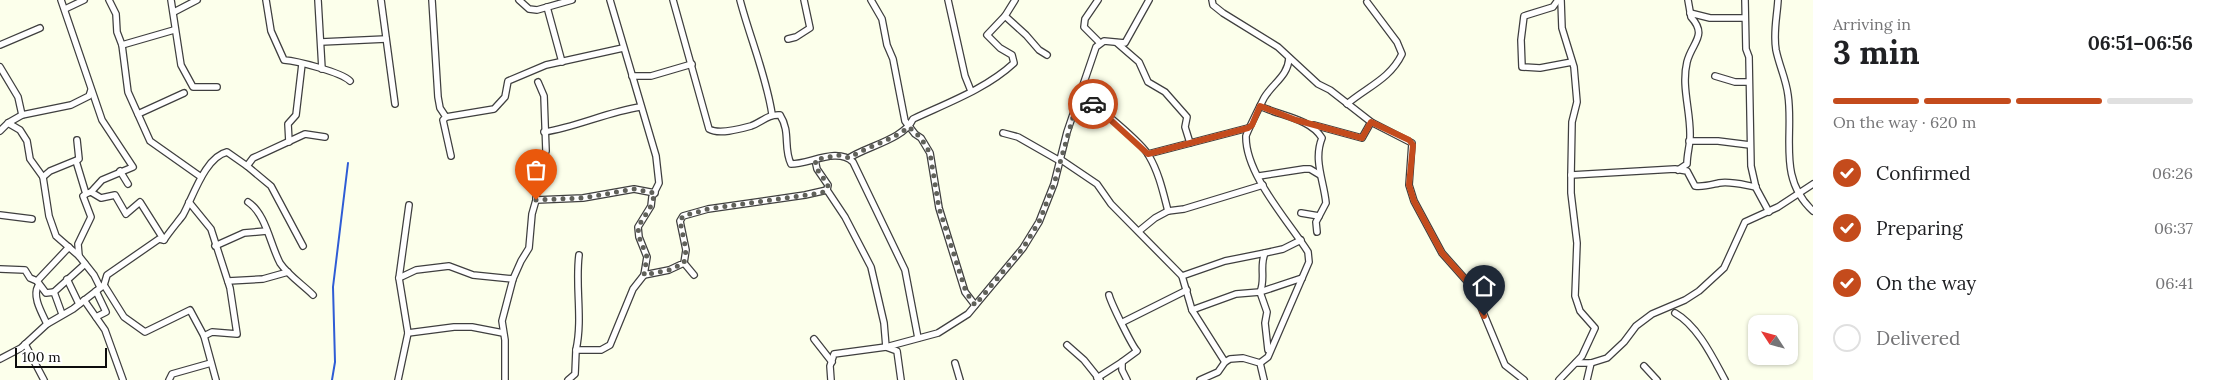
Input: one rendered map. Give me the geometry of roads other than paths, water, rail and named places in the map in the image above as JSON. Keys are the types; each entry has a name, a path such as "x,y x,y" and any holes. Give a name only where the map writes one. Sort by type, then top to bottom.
{"street":[{"path":"61,0 102,120 134,168 120,171 96,185 89,193 83,196 91,217 78,244 79,256"},
{"path":"65,9 84,0"},
{"path":"109,0 116,14 117,32 122,44 128,92 150,141 201,177"},
{"path":"171,0 180,65 193,87 217,87"},
{"path":"174,12 197,0"},
{"path":"266,0 271,31 284,60 345,76 350,81"},
{"path":"318,0 322,69"},
{"path":"382,0 395,104"},
{"path":"432,0 438,97 440,108 446,117"},
{"path":"519,0 529,9 537,10 572,0"},
{"path":"576,350 601,350 610,345 625,306 644,275 647,257 639,237 638,227 651,206 658,183 656,156 610,0"},
{"path":"672,0 692,64 709,130 715,132 752,125 772,114 780,115 788,134 788,158 791,164 838,155 849,158 859,173 905,270 918,338"},
{"path":"740,0 755,54 767,84 772,114"},
{"path":"788,39 796,37 810,28 804,0"},
{"path":"871,0 882,19 887,45 893,59 904,120 921,138 930,153 939,208 966,292 975,305"},
{"path":"948,0 965,76 971,91"},
{"path":"849,158 866,148 898,135 909,127 913,119 1000,76 1014,63 1012,54 1000,48 987,35 1005,16 1015,0"},
{"path":"1098,0 1085,19 1084,27 1100,42 1117,43 1125,43 1149,0"},
{"path":"1212,0 1213,5 1223,13 1254,31 1289,58 1318,84 1371,122 1409,140 1413,145 1409,185 1414,201 1442,253 1473,288 1505,364 1524,380"},
{"path":"1559,0 1553,7 1524,16 1521,40 1522,67 1540,68 1572,62"},
{"path":"1559,0 1562,28 1572,62 1577,102 1572,122 1571,175 1571,193 1577,243 1575,296 1580,311 1595,328 1582,356 1560,380"},
{"path":"1678,170 1687,164 1689,142 1687,64 1699,32 1696,21 1690,13 1688,0"},
{"path":"1745,0 1746,49 1749,57 1750,145 1756,187 1769,212"},
{"path":"1778,0 1775,35 1776,49 1789,97 1789,166 1800,193 1813,211"},
{"path":"1347,104 1377,84 1390,72 1402,54 1396,42 1367,2"},
{"path":"547,7 562,62"},
{"path":"1690,13 1710,18 1744,18"},
{"path":"1005,16 1026,35 1038,50 1047,55"},
{"path":"0,45 40,28"},
{"path":"122,44 174,30"},
{"path":"321,42 386,39"},
{"path":"830,380 830,366 834,354 886,347 938,333 955,324 975,305 1032,234 1047,201 1079,96 1096,47 1100,42"},
{"path":"1117,43 1139,62 1148,82 1165,92 1182,109 1187,117 1185,127 1190,143"},
{"path":"446,117 494,109 505,97 508,81 546,65 623,48"},
{"path":"1148,154 1248,128 1252,125 1260,106 1276,82 1285,74 1289,67 1289,58"},
{"path":"289,142 288,124 296,115 302,64"},
{"path":"632,76 651,76 692,64"},
{"path":"0,68 2,76 18,97 22,115"},
{"path":"1716,76 1735,82 1749,82"},
{"path":"505,380 505,340 502,322 513,280 529,248 532,214 536,200 537,178 546,150 544,96 538,82"},
{"path":"0,131 8,123 22,115 71,105 89,96 91,90"},
{"path":"138,114 184,94"},
{"path":"1079,96 1099,108 1148,154 1158,173 1168,211"},
{"path":"1260,106 1309,124 1362,138 1371,122"},
{"path":"544,132 582,123 613,111 640,107"},
{"path":"446,117 443,120 450,156"},
{"path":"8,123 20,130 27,141 30,159 43,178 49,216 56,236 79,256 94,275 100,288 106,312 96,317"},
{"path":"1309,124 1317,130 1322,138 1318,148 1320,175 1326,203 1315,228 1317,232"},
{"path":"1248,128 1246,135 1248,150 1263,185 1270,200 1308,252 1309,262 1268,357 1260,363"},
{"path":"1003,133 1018,137 1098,184 1112,204 1182,276 1192,310 1225,362"},
{"path":"248,166 253,158 305,134 325,137"},
{"path":"77,140 79,159 76,161 76,166 89,193 101,198 115,195 126,214 140,202 164,240"},
{"path":"1689,142 1718,141 1750,145"},
{"path":"164,240 182,215 201,177 216,157 223,152 227,152 248,166 271,186 303,246"},
{"path":"43,178 50,171 79,159"},
{"path":"815,160 817,169 828,185 827,190 845,217 871,266 878,307 884,323 886,347"},
{"path":"1259,176 1304,169 1320,175"},
{"path":"1571,175 1678,170 1687,171 1694,186 1705,187 1732,183 1756,187"},
{"path":"120,171 128,184"},
{"path":"1576,363 1591,363 1603,360 1614,353 1636,326 1652,314 1685,300 1699,291 1724,268 1745,222 1769,212 1813,184"},
{"path":"1139,231 1155,218 1168,211 1184,209 1263,185"},
{"path":"536,200 583,198 634,189 655,193"},
{"path":"694,275 684,263 686,250 680,221 683,216 708,209 805,196 827,190"},
{"path":"189,202 211,229 228,281 236,316 237,334 212,332 204,336"},
{"path":"248,202 267,231 280,262 288,272 314,295"},
{"path":"398,380 408,333 399,278 409,205"},
{"path":"1301,213 1319,216"},
{"path":"0,215 32,218"},
{"path":"215,246 244,233 267,231"},
{"path":"0,359 25,344 47,324 100,288 107,275 128,259 147,250 159,239 164,240"},
{"path":"1182,276 1225,261 1283,249 1300,240"},
{"path":"47,324 37,300 36,290 38,283 51,264 69,247"},
{"path":"1265,253 1261,262 1263,285 1260,292 1267,312 1265,323 1268,357"},
{"path":"568,380 575,374 576,350 581,328 578,296 579,256"},
{"path":"644,275 669,270 684,263"},
{"path":"0,269 25,270 30,278 38,283 46,293 54,292 85,264"},
{"path":"399,278 416,270 449,266 473,275 513,280"},
{"path":"228,281 263,279 288,272"},
{"path":"1192,310 1236,294 1260,292 1302,278"},
{"path":"67,279 81,302 96,317 105,330 123,380"},
{"path":"100,288 124,317 145,332 190,310 204,336 216,380"},
{"path":"1122,322 1187,290"},
{"path":"54,292 62,314"},
{"path":"1067,345 1084,360 1099,379 1137,351 1128,339 1122,322 1108,295"},
{"path":"1675,313 1687,322 1712,357 1725,380"},
{"path":"408,333 454,327 503,333"},
{"path":"814,339 832,362"},
{"path":"25,344 44,380"},
{"path":"886,347 897,350 901,380"},
{"path":"1200,380 1218,372 1225,362 1243,358 1260,363"},
{"path":"1122,362 1127,380"},
{"path":"169,380 172,374 211,363"},
{"path":"955,363 960,380"},
{"path":"1260,363 1264,380"},
{"path":"1587,380 1591,363"},
{"path":"1644,366 1657,380"}],"waterway":[{"path":"332,380 335,362 333,287 348,163"}]}
